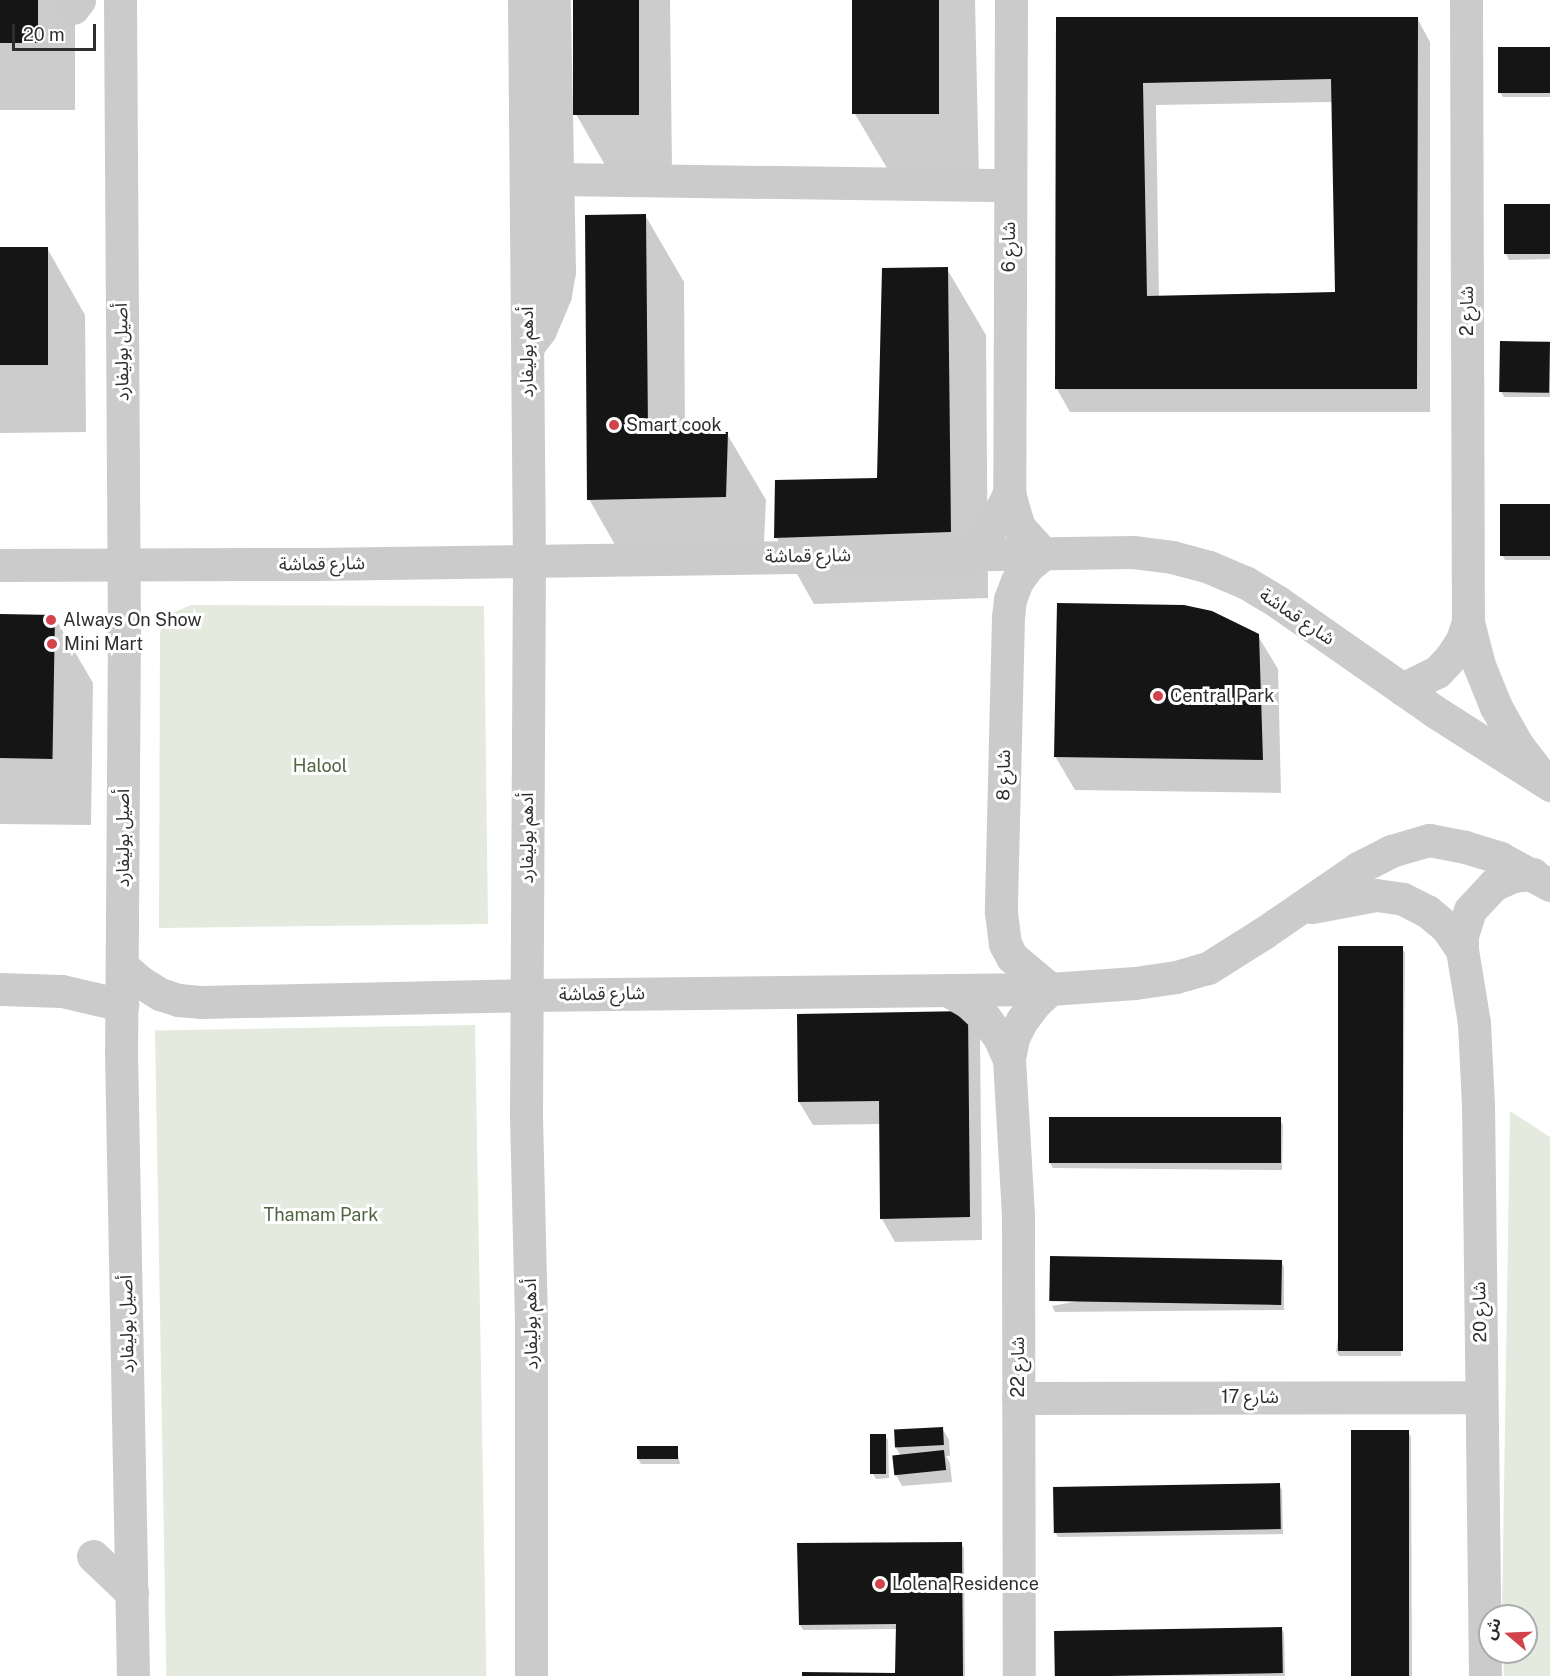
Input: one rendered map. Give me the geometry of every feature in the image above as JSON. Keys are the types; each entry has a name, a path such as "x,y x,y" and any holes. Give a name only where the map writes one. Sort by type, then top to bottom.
{"street":[{"name":"أصيل بوليفارد","path":"120,0 124,565 122,1005 133,1676"},
{"name":"شارع 6","path":"1011,0 1009,493 1019,527 1043,554"},
{"name":"شارع 2","path":"1466,0 1468,622 1479,665 1496,707 1518,746 1548,784"},
{"path":"527,347 540,330 555,294 559,272 557,179 533,2"},
{"name":"أدهم بوليفارد","path":"531,1676 531,1325 526,995 529,560 527,347 533,2"},
{"path":"557,179 1009,185"},
{"name":"شارع 6","path":"972,554 993,525 1009,493"},
{"name":"شارع قماشة","path":"0,565 1133,552 1172,557 1209,567 1245,582 1278,602 1402,689 1548,784"},
{"name":"شارع 8","path":"1043,554 1028,566 1017,581 1010,598 1001,912 1005,944 1012,957 1050,989"},
{"name":"شارع 2","path":"1402,689 1437,672 1462,640 1468,622"},
{"name":"شارع قماشة","path":"122,966 160,994 178,1000 200,1002 526,995 1050,989 1135,983 1176,977 1208,968 1358,868 1391,851 1429,840 1483,852 1541,880"},
{"name":"شارع 20","path":"1485,1676 1478,1105 1474,1023 1462,950 1465,922 1478,899 1493,885 1513,876 1541,880"},
{"name":"شارع 20","path":"1297,910 1376,895 1402,899 1427,911 1447,928 1462,950"},
{"path":"0,989 62,991 122,1005"},
{"name":"شارع 22","path":"1018,1676 1018,1214 1009,1059 1013,1038 1022,1020 1050,989"},
{"name":"شارع 22","path":"947,990 968,1002 985,1018 999,1037 1009,1059"},
{"name":"شارع 17","path":"1018,1398 1481,1397"},
{"path":"93,1556 132,1593"}],"green space":[{"name":"Halool","path":"191,605 484,606 488,924 159,928 160,632 170,614"},
{"name":"Thamam Park","path":"475,1025 486,1676 166,1676 155,1031"},
{"path":"1510,1111 1550,1137 1550,1676 1504,1676 1504,1664 1538,1664 1538,1604 1502,1604"}],"building":[{"path":"0,0 38,0 38,43 0,43"},
{"path":"573,0 639,0 639,115 573,115"},
{"path":"852,0 939,0 939,114 852,114"},
{"path":"1056,17 1418,17 1417,389 1055,389","holes":["1331,79 1335,292 1147,296 1143,83"]},
{"path":"1498,47 1550,47 1550,93 1498,93"},
{"path":"1504,204 1550,204 1550,254 1504,254"},
{"path":"646,214 648,430 728,432 726,497 587,500 585,215"},
{"path":"0,247 48,247 48,365 0,365"},
{"path":"948,267 951,532 774,538 775,480 877,478 882,268"},
{"path":"1500,341 1550,342 1549,393 1499,392"},
{"path":"1500,504 1550,504 1550,556 1500,556"},
{"name":"Central Park","path":"1057,603 1184,605 1212,611 1259,634 1263,760 1054,757"},
{"path":"0,614 55,615 52,759 0,758"},
{"path":"1338,946 1403,946 1403,1351 1338,1351"},
{"path":"968,1011 970,1217 880,1219 879,1101 798,1102 797,1014"},
{"path":"1049,1117 1281,1117 1281,1163 1049,1163"},
{"path":"1050,1256 1282,1260 1281,1305 1049,1301"},
{"path":"943,1427 944,1445 895,1448 894,1430"},
{"path":"1351,1430 1409,1430 1409,1676 1351,1676"},
{"path":"870,1434 886,1434 886,1474 870,1474"},
{"path":"637,1446 678,1446 678,1459 637,1459"},
{"path":"944,1450 946,1470 894,1475 892,1455"},
{"path":"1280,1483 1281,1529 1054,1533 1053,1487"},
{"name":"Lolena Residence","path":"962,1542 963,1676 802,1676 802,1672 895,1673 896,1624 799,1625 797,1543"},
{"path":"1282,1627 1283,1673 1055,1676 1054,1631"}],"place":[{"name":"Smart cook","path":"614,425"},
{"name":"Always On Show","path":"51,620"},
{"name":"Mini Mart","path":"52,644"},
{"name":"Central Park","path":"1158,696"},
{"name":"Lolena Residence","path":"880,1584"}]}
